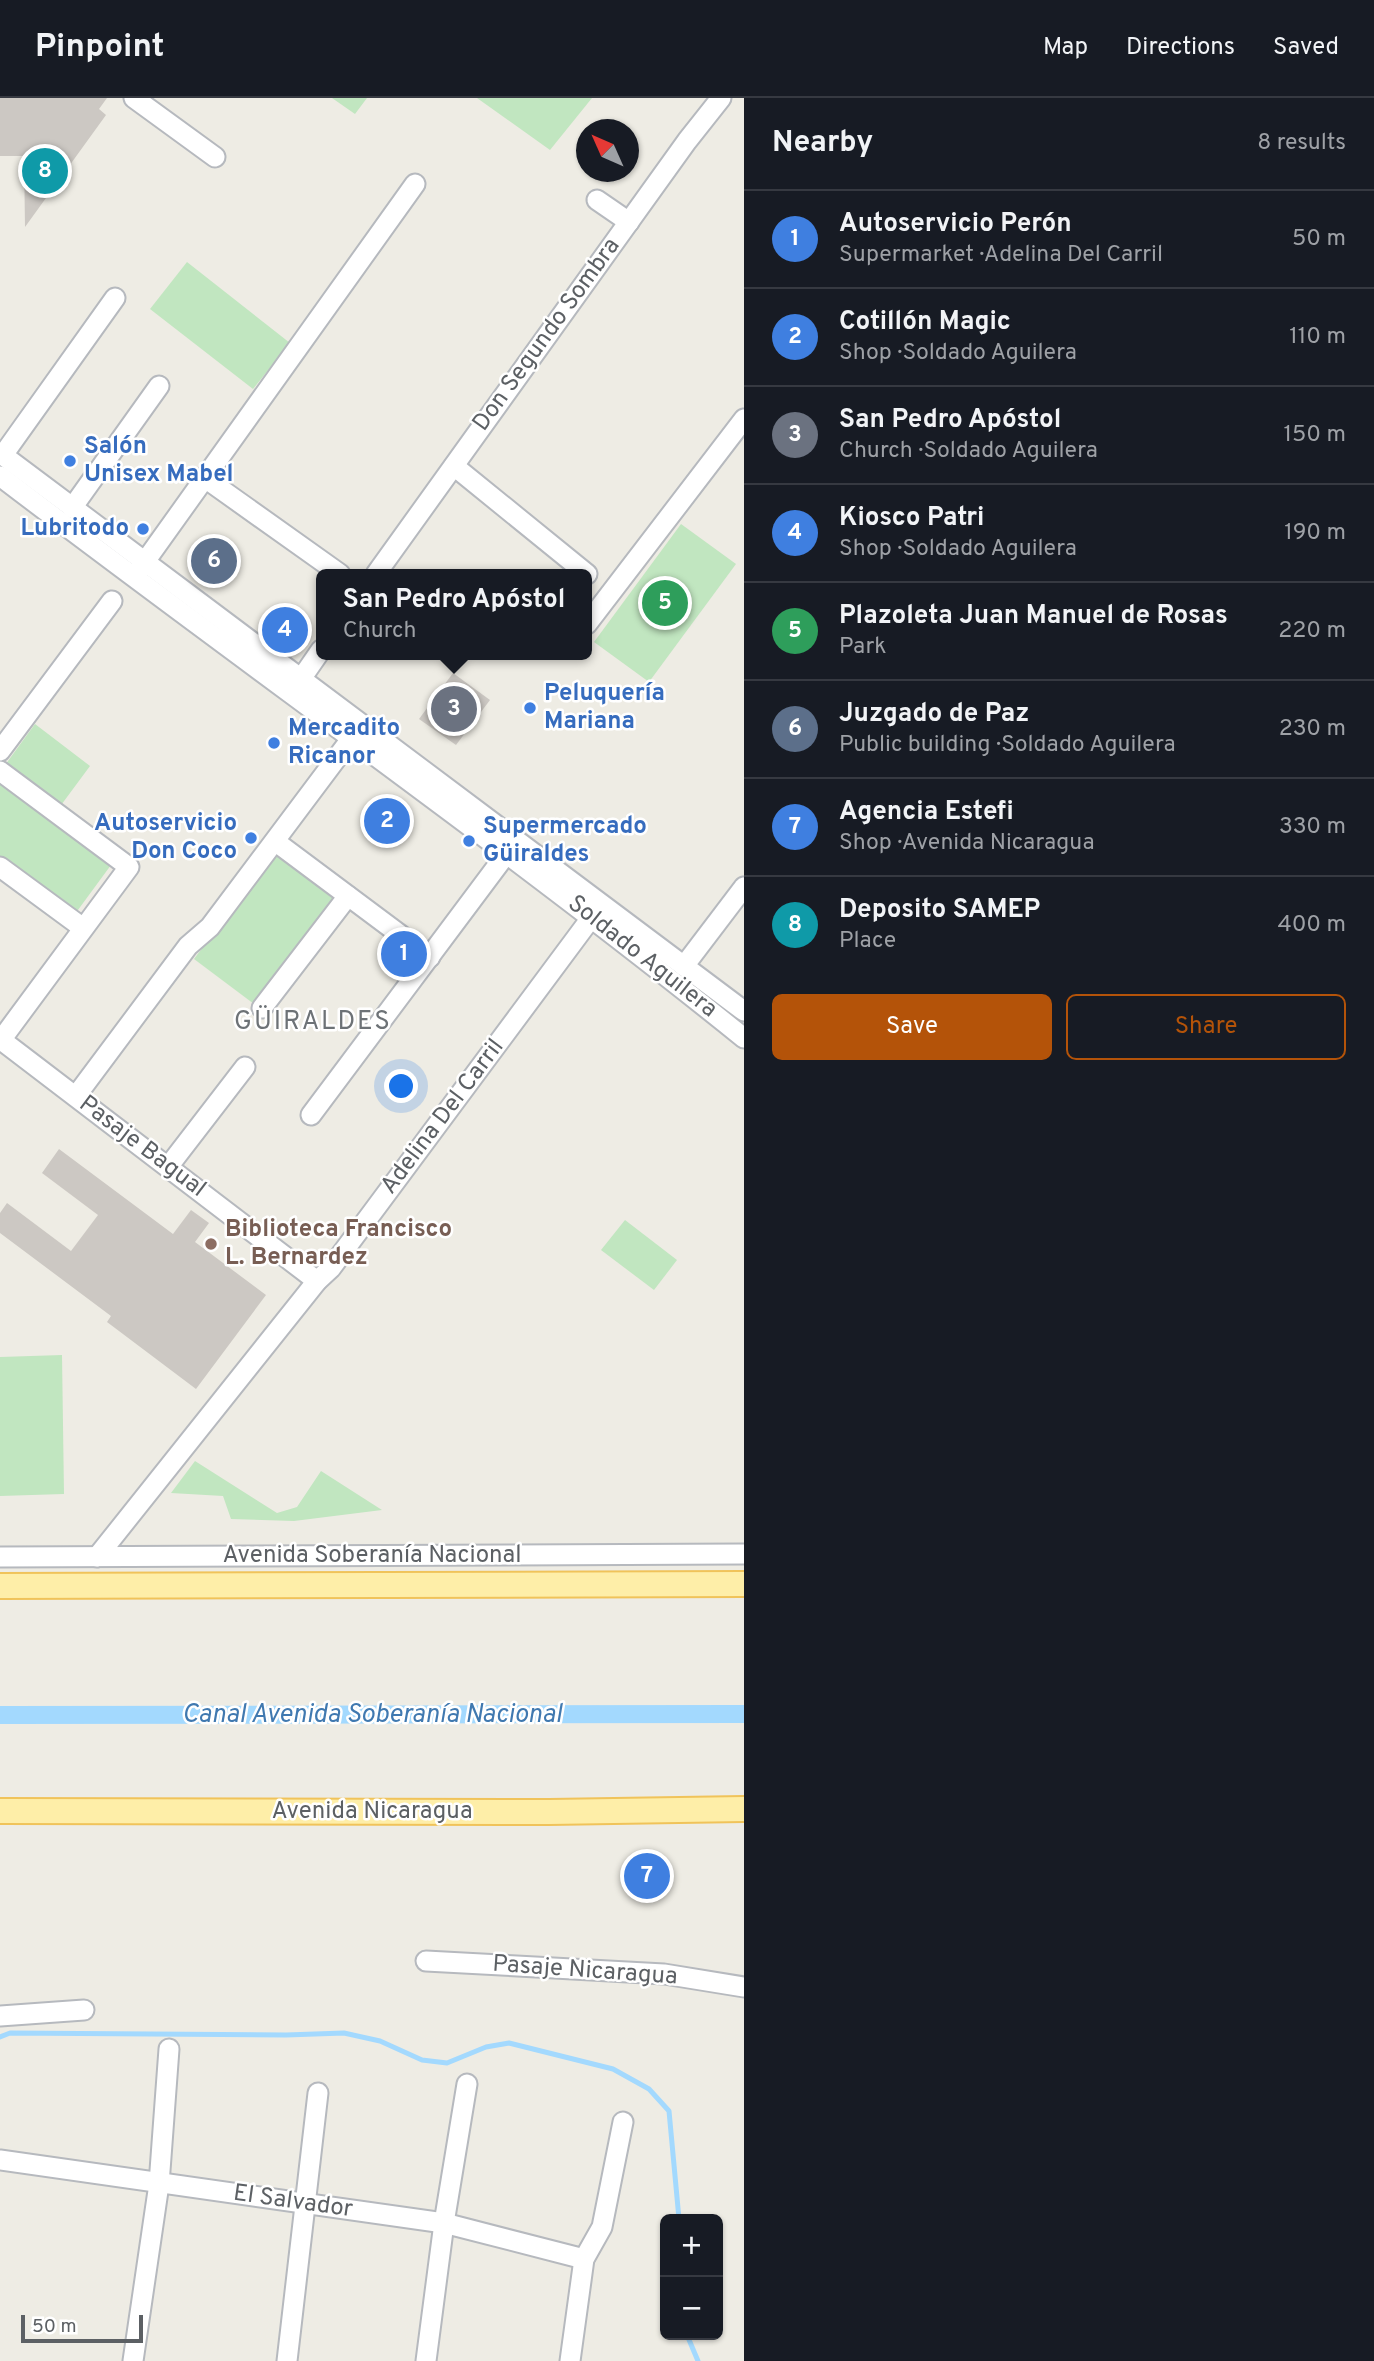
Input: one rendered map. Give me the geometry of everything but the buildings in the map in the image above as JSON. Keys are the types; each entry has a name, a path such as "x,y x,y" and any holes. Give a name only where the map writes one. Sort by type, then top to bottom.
{"main road":[{"name":"Avenida Soberanía Nacional","path":"0,1586 744,1584"},
{"name":"Avenida Nicaragua","path":"0,1811 550,1812 744,1809"}],"street":[{"path":"134,98 215,157"},
{"name":"Don Segundo Sombra","path":"380,569 721,98"},
{"path":"140,569 415,184"},
{"path":"597,200 629,222"},
{"path":"1,454 115,298"},
{"path":"72,508 159,386"},
{"path":"592,618 744,419"},
{"name":"Soldado Aguilera","path":"1,454 72,508 140,569"},
{"path":"454,467 581,569"},
{"name":"Soldado Aguilera","path":"0,476 140,569 458,806 596,911 744,1038"},
{"path":"205,478 333,569"},
{"path":"592,578 611,594"},
{"path":"0,751 112,601"},
{"path":"296,686 316,657"},
{"name":"Soldado Aguilera","path":"296,686 351,739 458,806 507,853 684,966 744,1011"},
{"path":"76,1096 188,946 210,927 276,842 351,739"},
{"path":"0,771 129,867 1,1039"},
{"path":"276,842 430,957"},
{"path":"311,1115 507,853"},
{"path":"0,867 83,928"},
{"path":"684,966 744,887"},
{"path":"262,1008 348,896"},
{"name":"Adelina Del Carril","path":"97,1557 317,1280 331,1268 596,911"},
{"name":"Pasaje Bagual","path":"1,1039 317,1280"},
{"path":"168,1167 245,1067"},
{"name":"Avenida Soberanía Nacional","path":"0,1557 744,1554"},
{"name":"Pasaje Nicaragua","path":"426,1961 664,1974 744,1987"},
{"path":"0,2016 84,2010"},
{"path":"133,2361 159,2184 169,2049"},
{"path":"425,2361 467,2084"},
{"path":"287,2361 318,2093"},
{"path":"570,2361 584,2259 602,2227 622,2122"},
{"name":"El Salvador","path":"0,2160 444,2223 584,2259"}],"green space":[{"path":"332,98 367,98 355,114"},
{"path":"477,98 592,98 550,150"},
{"path":"187,262 290,343 253,389 150,309"},
{"path":"681,524 736,564 649,682 594,642"},
{"path":"35,724 90,766 50,820 111,865 75,914 0,858 0,772"},
{"path":"274,853 334,899 254,1004 194,959"},
{"path":"625,1220 677,1260 654,1290 601,1250"},
{"path":"62,1355 64,1494 0,1496 0,1357"},
{"path":"195,1461 277,1513 297,1507 321,1471 382,1510 294,1521 231,1519 223,1496 171,1493"}],"waterway":[{"name":"Canal Avenida Soberanía Nacional","path":"0,1715 744,1714"},
{"path":"0,2037 10,2033 344,2033 380,2041 422,2060 447,2063 486,2047 509,2043 613,2069 649,2089 669,2111 679,2214"},
{"path":"689,2340 698,2361"}],"place":[{"name":"Deposito SAMEP","path":"45,171"},
{"name":"Salón Unisex Mabel","path":"70,461"},
{"name":"Lubritodo","path":"143,529"},
{"name":"Juzgado de Paz","path":"214,561"},
{"name":"Plazoleta Juan Manuel de Rosas","path":"665,603"},
{"name":"Kiosco Patri","path":"285,630"},
{"name":"Peluquería Mariana","path":"530,708"},
{"name":"San Pedro Apóstol","path":"454,709"},
{"name":"Mercadito Ricanor","path":"274,743"},
{"name":"Cotillón Magic","path":"387,821"},
{"name":"Autoservicio Don Coco","path":"251,838"},
{"name":"Supermercado Güiraldes","path":"469,841"},
{"name":"Autoservicio Perón","path":"404,954"},
{"name":"Biblioteca Francisco L. Bernardez","path":"211,1244"},
{"name":"Agencia Estefi","path":"647,1876"}],"district":[{"name":"GÜIRALDES","path":"313,1022"}]}
